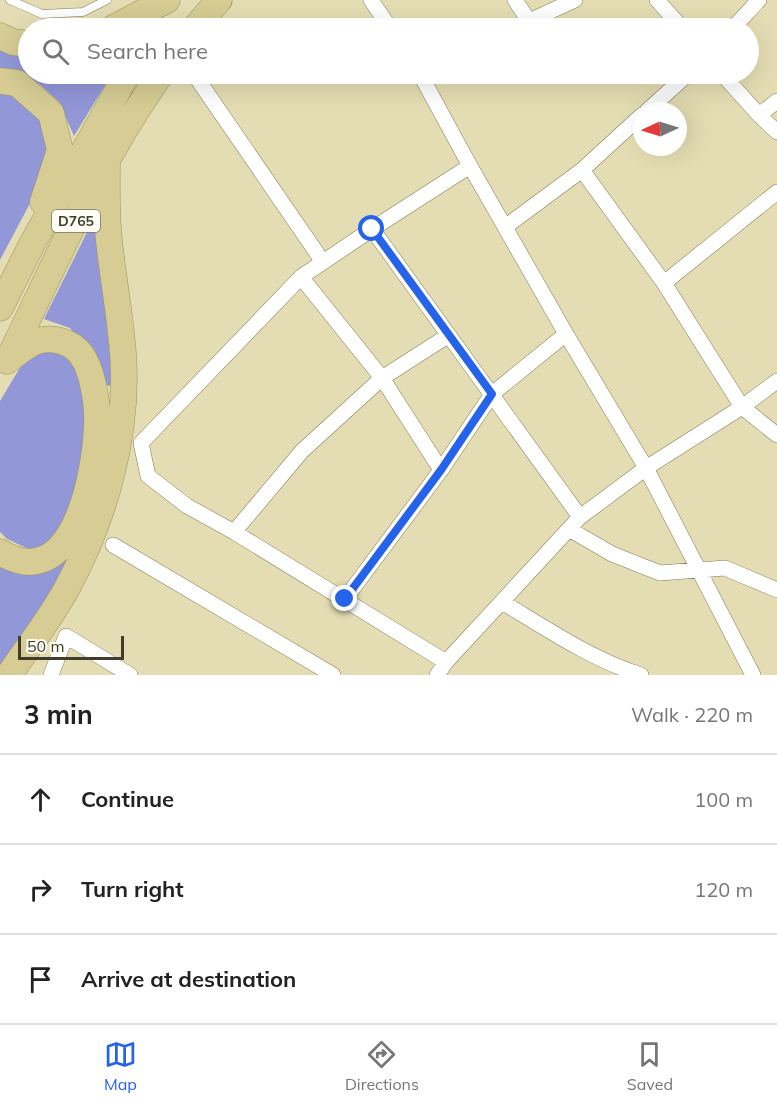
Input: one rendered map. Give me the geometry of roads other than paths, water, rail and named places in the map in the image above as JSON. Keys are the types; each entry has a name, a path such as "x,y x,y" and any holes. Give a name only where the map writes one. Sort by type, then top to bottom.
{"highway":[{"path":"132,18 167,0"},
{"path":"162,18 175,0"},
{"path":"204,18 219,0"},
{"path":"0,36 18,43"},
{"path":"0,81 18,83"},
{"path":"19,84 51,113 60,150 32,244"},
{"name":"D765","path":"0,308 32,244 121,84"},
{"name":"D765","path":"4,367 107,158 154,84"},
{"path":"9,675 66,590 96,529 117,449 123,402 123,354 109,238 107,158"},
{"path":"0,552 9,558 27,562 52,556 63,546 73,531 87,492 96,441 97,413 85,361 66,342 50,339 33,343 4,367"}],"street":[{"path":"371,0 383,18"},
{"path":"515,0 527,18"},
{"path":"536,18 575,0"},
{"path":"657,0 673,18"},
{"path":"742,18 759,0"},
{"path":"201,84 323,262"},
{"path":"426,84 470,166 566,334 646,468 753,675"},
{"path":"657,102 677,84"},
{"path":"731,84 777,132"},
{"path":"759,115 777,101"},
{"path":"505,227 582,170 633,123"},
{"path":"446,662 234,532 187,506 148,476 141,443 301,277 470,166"},
{"path":"582,170 664,283 742,407 777,435"},
{"path":"664,283 777,192"},
{"path":"372,229 580,517"},
{"path":"301,277 382,378 441,470"},
{"path":"345,599 441,470 492,394 566,334"},
{"path":"234,532 302,451 382,378 449,335"},
{"path":"436,675 580,517 646,468 742,407 777,381"},
{"path":"569,529 612,554 660,573 725,568 777,590"},
{"path":"113,545 333,675"},
{"path":"502,602 584,651 641,675"},
{"path":"51,675 66,636 130,675"}],"lane":[{"path":"10,0 42,14 83,12 107,0"}]}
